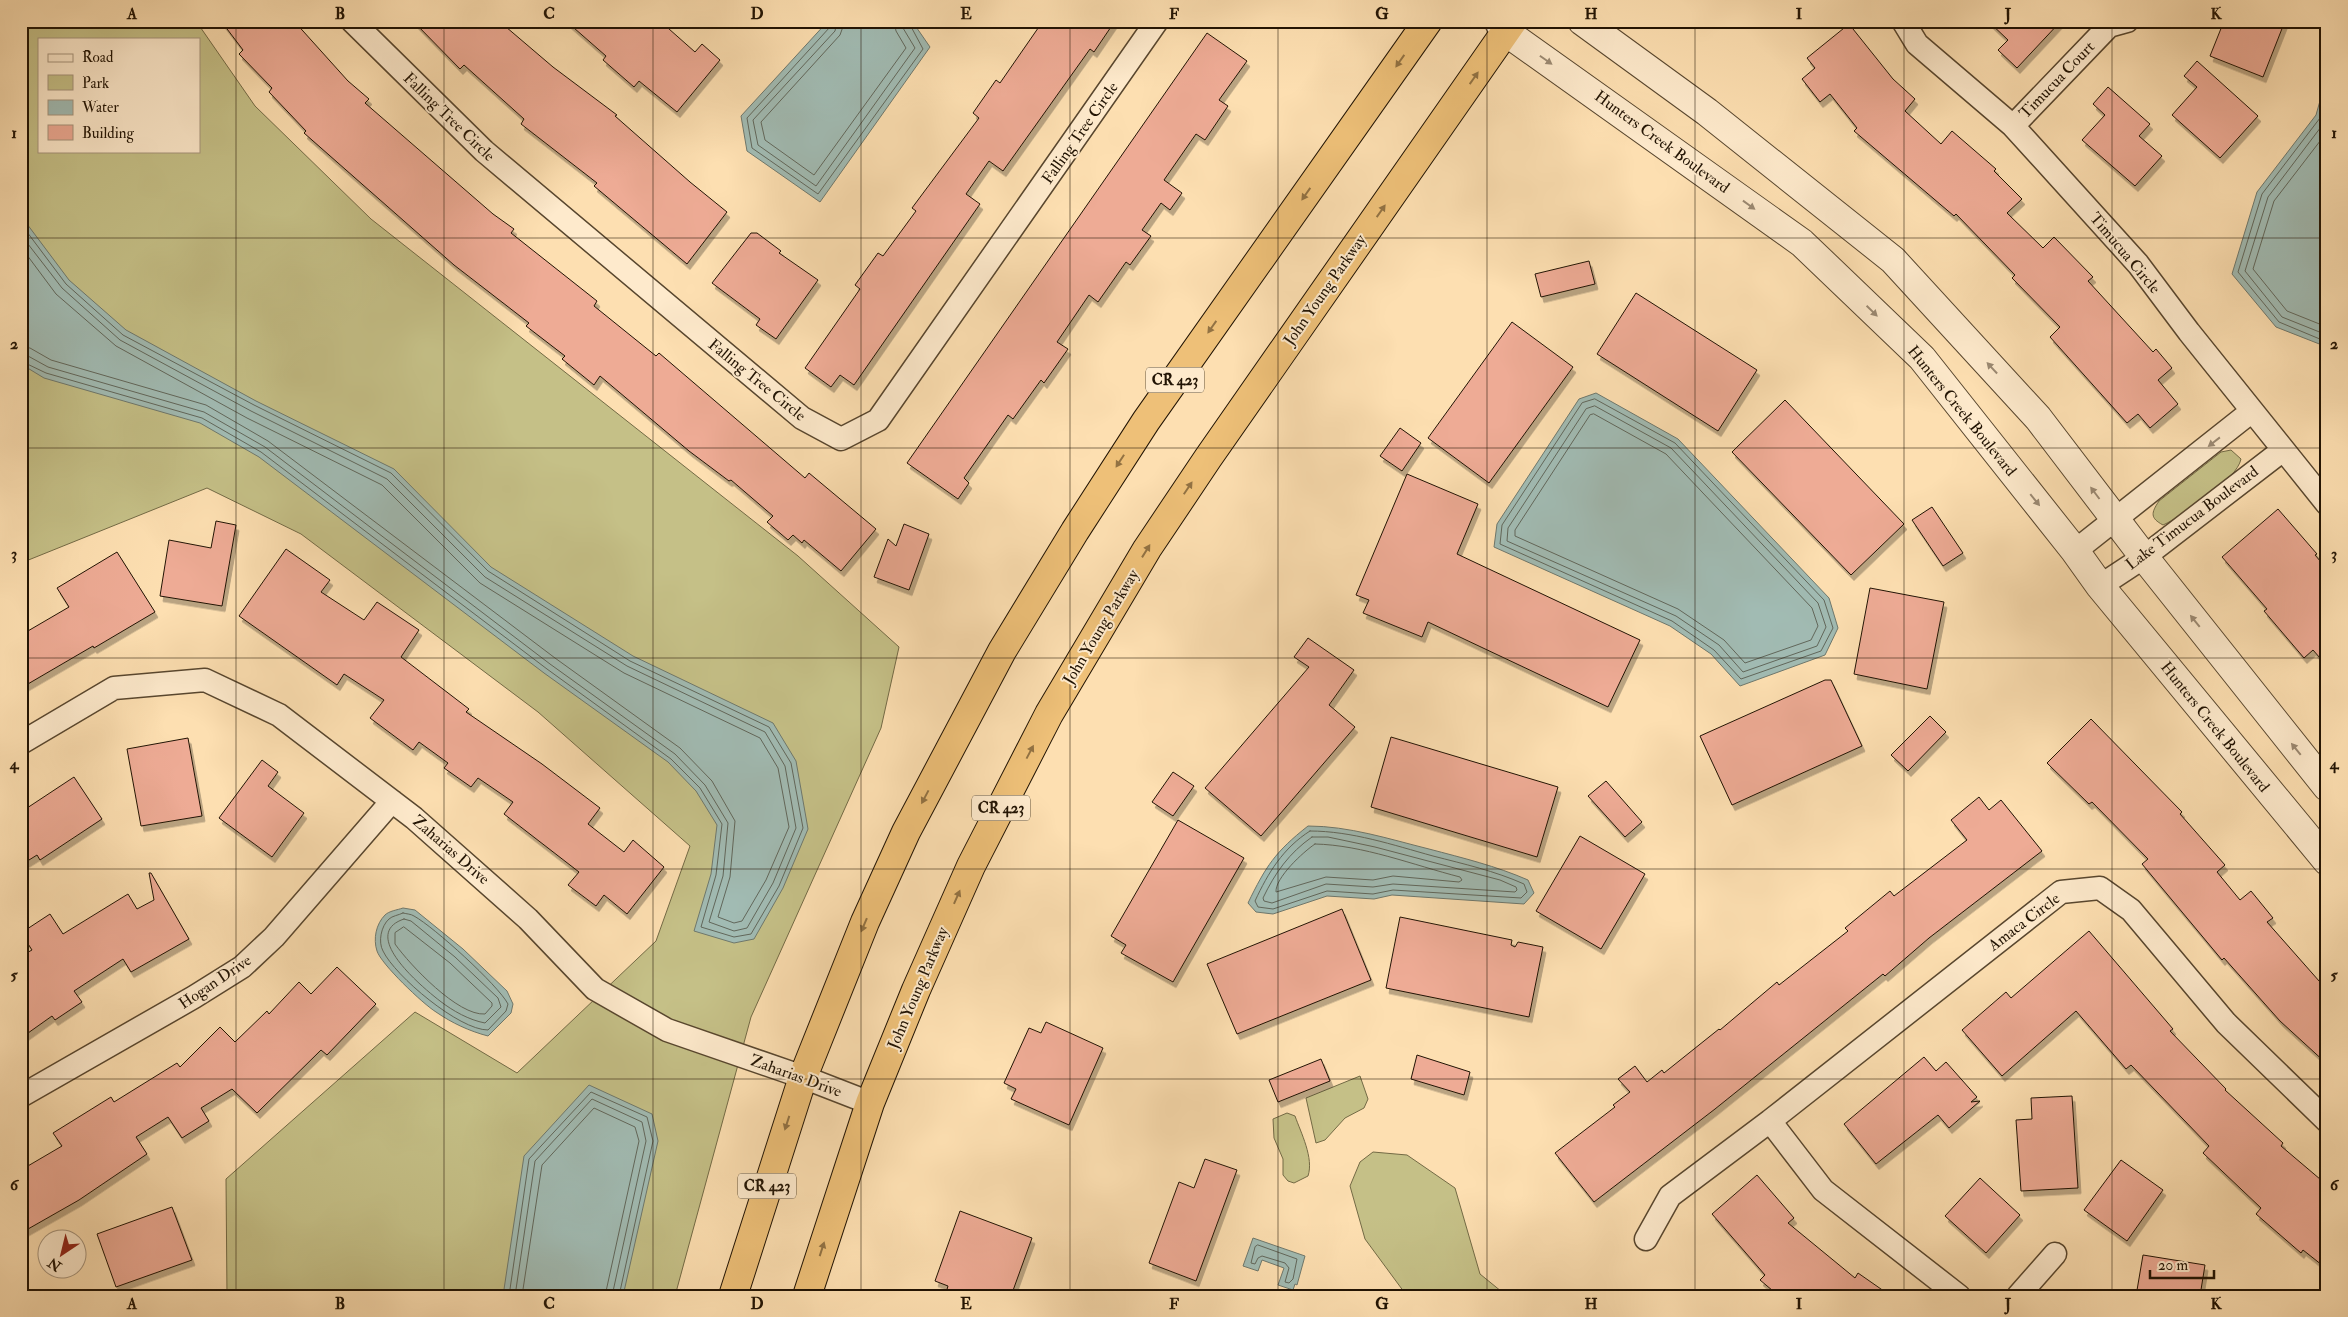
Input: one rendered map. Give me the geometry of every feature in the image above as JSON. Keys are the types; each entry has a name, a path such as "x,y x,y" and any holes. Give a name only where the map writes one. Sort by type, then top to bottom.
{"highway":[{"name":"CR 423","path":"733,1296 803,1077 865,922 906,832 1002,651 1075,531 1146,421 1428,21"},
{"name":"John Young Parkway","path":"807,1296 870,1103 916,990 971,866 1050,714 1147,549 1506,25"}],"street":[{"name":"Falling Tree Circle","path":"352,21 484,151 802,418 841,438 878,420 1157,21"},
{"path":"1582,21 1707,112 1893,260 2038,418 2115,520 2327,787"},
{"name":"Timucua Circle","path":"1903,21 1917,44 2013,126 2138,264 2327,504"},
{"name":"Timucua Court","path":"2013,126 2109,26 2127,21"},
{"name":"Hunters Creek Boulevard","path":"1506,25 1802,243 1922,358 2075,551 2100,586 2327,862"},
{"path":"2075,551 2252,411"},
{"name":"Lake Timucua Boulevard","path":"2100,586 2144,557 2283,450"},
{"name":"Zaharias Drive","path":"21,743 114,688 205,680 279,714 414,818 528,919 595,989 668,1030 803,1077 870,1103"},
{"name":"Hogan Drive","path":"21,1096 194,997 242,967 274,937 392,801"},
{"name":"Amaca Circle","path":"1646,1239 1670,1196 1770,1120 2060,892 2100,888 2131,910 2226,1023 2327,1122"},
{"path":"1770,1120 1823,1190 1959,1296"},
{"path":"2018,1296 2054,1254"}],"green space":[{"path":"21,21 196,21 255,106 371,219 798,556 899,647 881,728 751,1017 675,1296 227,1296 226,1179 415,1012 517,1073 656,941 690,846 538,712 301,534 207,488 21,563"},
{"path":"2231,450 2241,459 2230,477 2220,487 2195,506 2163,525 2156,520 2153,512 2159,501 2221,452"},
{"path":"1360,1076 1368,1099 1364,1108 1345,1118 1325,1140 1316,1143 1306,1098"},
{"path":"1287,1113 1295,1116 1306,1146 1309,1161 1308,1176 1294,1183 1288,1181 1283,1175 1283,1159 1274,1138 1273,1119"},
{"path":"1373,1152 1407,1155 1455,1188 1480,1274 1507,1296 1407,1296 1365,1239 1350,1186 1360,1162"}],"water":[{"path":"828,21 912,21 930,47 820,202 747,151 741,116"},
{"path":"2327,76 2327,347 2276,327 2232,274 2257,192 2316,115"},
{"path":"21,216 69,280 126,330 256,401 394,469 491,567 633,656 773,723 796,761 808,829 783,888 754,939 734,943 694,931 711,874 717,825 696,791 668,762 544,673 259,457 200,423 44,378 21,364"},
{"path":"1596,393 1678,439 1829,598 1838,628 1825,655 1740,686 1711,654 1670,626 1494,547 1497,524 1579,399"},
{"path":"1308,826 1339,828 1369,834 1479,863 1528,880 1534,893 1524,904 1392,895 1374,899 1327,896 1273,914 1256,912 1248,903 1266,869 1279,852"},
{"path":"403,908 415,910 463,949 507,991 513,1004 511,1013 488,1036 448,1020 430,1008 403,983 380,957 375,942 379,923 387,914"},
{"path":"589,1085 652,1114 658,1141 623,1296 503,1296 524,1156"},
{"path":"1253,1238 1305,1256 1297,1285 1295,1284 1293,1290 1278,1285 1284,1268 1262,1260 1258,1271 1243,1266"}],"building":[{"path":"221,21 294,21 348,81 369,99 365,103 493,214 514,229 511,233 597,301 594,306 656,356 659,353 805,478 809,473 876,529 841,571 804,540 802,543 793,535 788,540 767,522 773,516 731,480 729,481 689,451 600,376 594,385 562,359 565,356 526,326 529,323 454,265 304,133 306,131 269,92 272,88 239,54 243,50"},
{"path":"413,21 499,21 553,67 617,115 615,116 727,212 687,264 594,186 597,183 521,124 524,119 464,65 460,69"},
{"path":"566,21 660,21 695,52 702,44 720,60 677,112 639,81 634,87 603,60 606,56"},
{"path":"1043,21 1115,21 1094,52 1090,49 1003,171 989,161 966,194 980,204 854,385 840,375 831,387 805,368 860,289 855,285 878,253 883,256 916,211 912,208 979,118 973,113 996,80 1000,83"},
{"path":"1988,21 2061,21 2017,68 1998,50 2008,40"},
{"path":"2224,21 2285,21 2263,77 2210,56"},
{"path":"1849,24 1893,79 1915,99 1905,111 1941,144 1952,131 1996,169 1994,171 2022,199 2007,213 2043,248 2054,237 2093,277 2088,281 2153,352 2156,349 2172,368 2158,380 2178,404 2150,428 2138,414 2127,423 2050,337 2060,327 2012,278 2015,275 1956,214 1954,216 1854,131 1857,128 1830,94 1820,102 1802,79 1815,68 1807,58"},
{"path":"1207,33 1247,61 1219,100 1228,106 1205,140 1196,134 1164,180 1182,193 1170,210 1161,203 1142,230 1151,236 1130,265 1126,262 1098,302 1089,295 1057,342 1068,349 1044,383 1041,380 1013,419 1008,415 964,478 969,483 958,499 907,463"},
{"path":"2197,61 2258,116 2220,158 2172,115 2197,87 2184,76"},
{"path":"2108,87 2150,124 2139,136 2162,156 2135,186 2082,140 2105,115 2093,104"},
{"path":"751,233 757,233 781,251 779,253 818,280 776,339 756,325 760,319 712,283"},
{"path":"1589,261 1595,284 1541,297 1535,274"},
{"path":"1636,293 1757,370 1718,431 1597,354"},
{"path":"1512,322 1573,367 1489,483 1428,438"},
{"path":"1785,400 1904,524 1851,575 1732,452"},
{"path":"1400,428 1421,443 1402,471 1380,456"},
{"path":"1407,474 1478,504 1457,554 1640,640 1608,707 1428,622 1422,637 1363,613 1369,600 1356,595"},
{"path":"1932,507 1963,553 1943,566 1912,520"},
{"path":"2278,509 2317,554 2315,555 2327,569 2327,666 2313,650 2304,658 2264,611 2267,609 2222,557"},
{"path":"216,521 236,525 222,606 160,596 169,540 211,548"},
{"path":"904,524 929,534 909,590 874,577 888,539 896,546"},
{"path":"286,549 330,580 321,592 364,620 377,602 419,630 401,657 469,709 466,712 542,764 600,808 588,824 624,852 633,840 664,867 627,914 604,895 596,906 568,885 579,872 504,814 513,802 478,778 471,787 444,768 448,763 419,742 413,750 370,718 384,700 344,674 337,685 239,616"},
{"path":"117,552 155,612 21,688 21,635 69,607 57,588"},
{"path":"1870,588 1944,602 1927,689 1854,674"},
{"path":"1308,638 1354,670 1329,705 1355,727 1261,836 1205,788 1309,667 1294,657"},
{"path":"1825,680 1831,680 1862,746 1732,805 1700,736"},
{"path":"1930,716 1946,732 1908,771 1891,755"},
{"path":"2091,719 2182,812 2180,814 2225,865 2217,872 2240,900 2251,891 2273,918 2267,922 2327,990 2327,1064 2280,1021 2224,958 2222,960 2142,864 2148,859 2092,802 2089,804 2047,763"},
{"path":"1391,737 1558,787 1537,857 1371,807"},
{"path":"188,738 202,816 141,826 127,749"},
{"path":"262,760 278,772 268,786 304,813 272,857 219,818"},
{"path":"1173,772 1194,786 1173,816 1152,802"},
{"path":"74,777 102,819 40,860 37,855 21,865 21,812"},
{"path":"1606,781 1642,822 1625,837 1588,796"},
{"path":"1979,797 1989,810 2001,800 2042,851 1929,938 1885,976 1883,974 1715,1109 1594,1202 1555,1153 1615,1107 1613,1105 1630,1092 1618,1079 1635,1066 1647,1082 1662,1070 1664,1073 1720,1030 1777,982 1779,985 1848,931 1845,928 1890,891 1894,896 1967,840 1951,820"},
{"path":"1178,820 1244,858 1173,982 1121,953 1126,945 1111,936"},
{"path":"1580,836 1645,874 1601,949 1536,911"},
{"path":"149,873 151,873 189,939 131,972 123,959 74,991 82,1002 55,1020 52,1016 21,1038 21,956 32,950 21,933 50,914 63,934 128,894 137,909 154,900"},
{"path":"1342,909 1371,980 1237,1034 1207,964"},
{"path":"1400,917 1512,940 1511,945 1515,947 1518,942 1543,947 1529,1017 1386,988"},
{"path":"2089,931 2173,1029 2170,1031 2225,1090 2283,1143 2281,1146 2327,1185 2327,1269 2303,1250 2301,1253 2256,1214 2261,1208 2203,1153 2209,1146 2131,1065 2126,1069 2076,1011 2002,1076 1962,1030 2006,992 2011,998"},
{"path":"337,967 376,1004 327,1055 321,1050 257,1113 232,1089 201,1108 209,1121 182,1138 168,1117 136,1137 147,1154 79,1200 21,1233 21,1170 62,1146 53,1133 111,1097 114,1102 177,1063 180,1067 220,1027 235,1042 267,1011 269,1014 299,982 311,994"},
{"path":"1046,1022 1103,1048 1069,1125 1011,1099 1016,1089 1004,1083 1029,1028 1041,1033"},
{"path":"1417,1055 1470,1072 1464,1095 1411,1079"},
{"path":"1924,1057 1936,1071 1946,1062 1977,1097 1971,1102 1980,1101 1949,1128 1938,1115 1876,1164 1844,1124"},
{"path":"1321,1059 1330,1081 1278,1102 1269,1080"},
{"path":"2072,1096 2078,1188 2021,1191 2016,1120 2032,1119 2031,1098"},
{"path":"1205,1159 1237,1170 1196,1281 1149,1263 1179,1182 1194,1188"},
{"path":"2121,1160 2163,1190 2127,1241 2084,1210"},
{"path":"1757,1175 1794,1218 1788,1223 1855,1278 1858,1273 1891,1296 1779,1296 1760,1280 1765,1275 1712,1214"},
{"path":"1980,1178 2020,1215 1986,1253 1945,1216"},
{"path":"172,1207 192,1260 116,1287 97,1234"},
{"path":"960,1211 1032,1238 1011,1296 945,1296 948,1286 935,1281"},
{"path":"2143,1255 2205,1265 2200,1296 2136,1296"}]}
